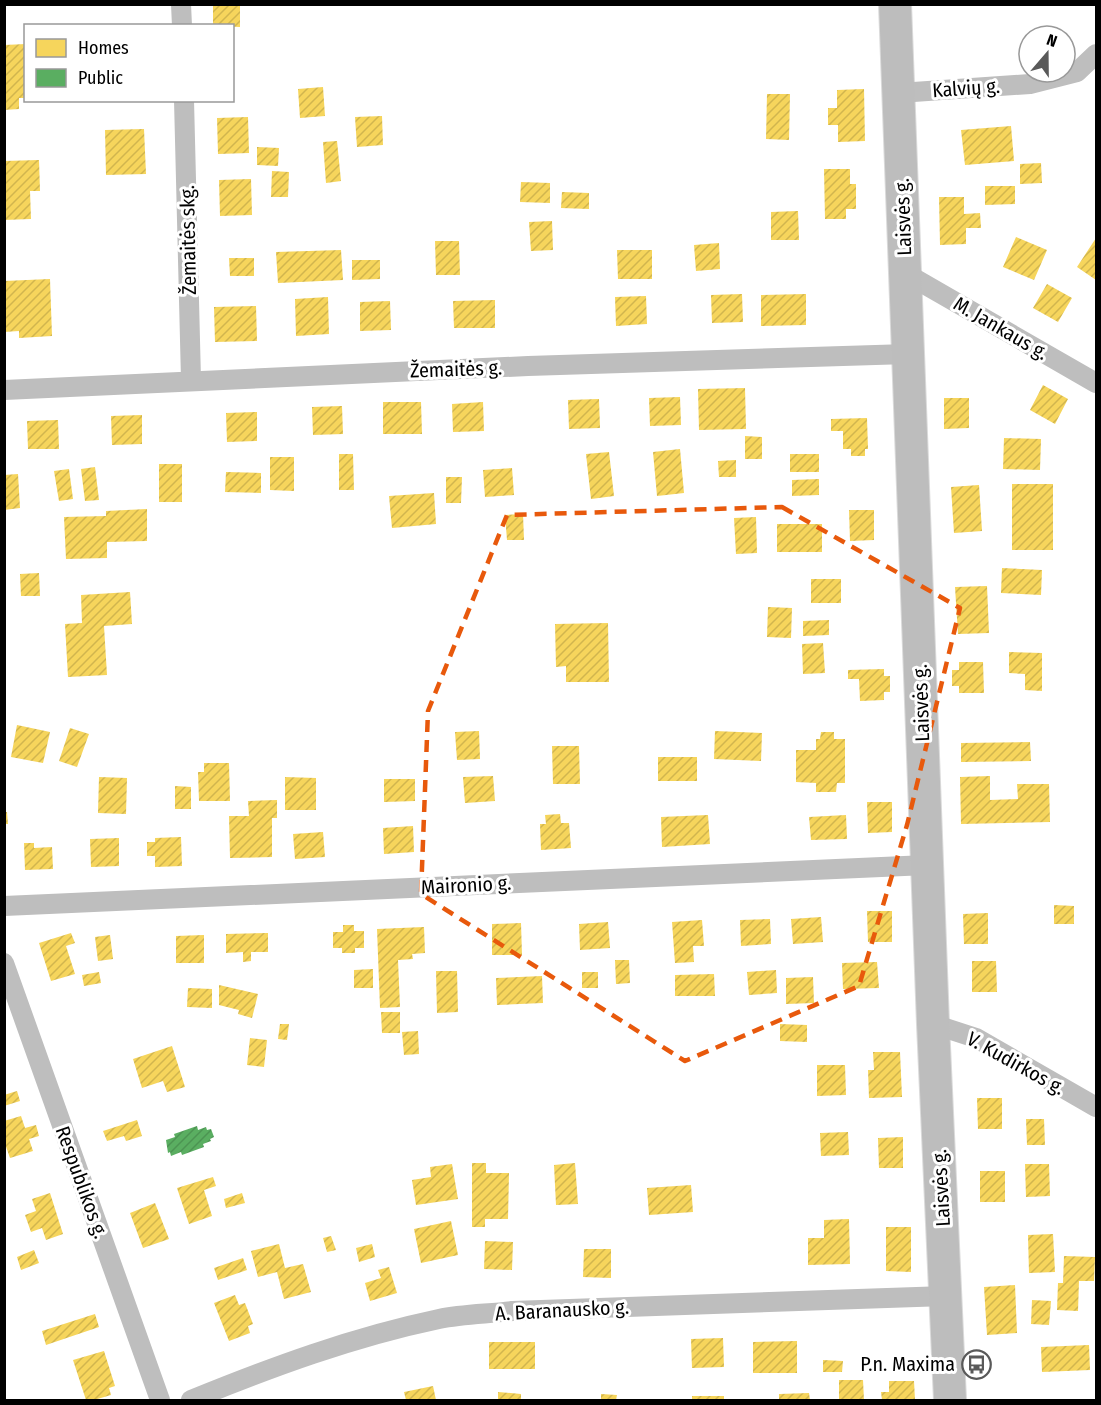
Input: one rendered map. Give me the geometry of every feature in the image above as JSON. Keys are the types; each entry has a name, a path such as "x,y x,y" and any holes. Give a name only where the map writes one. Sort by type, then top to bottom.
{"main road":[{"name":"Laisvės g.","path":"895,4 933,1024 950,1401"}],"street":[{"path":"181,4 182,24"},
{"name":"Kalvių g.","path":"899,93 1030,84 1077,72 1096,54"},
{"name":"Žemaitės skg.","path":"184,102 191,380"},
{"name":"M. Jankaus g.","path":"905,273 1096,383"},
{"name":"Žemaitės g.","path":"4,390 528,366 908,354"},
{"name":"Maironio g.","path":"4,906 927,866"},
{"name":"Respublikos g.","path":"4,963 160,1401"},
{"name":"V. Kudirkos g.","path":"933,1024 976,1038 1096,1107"},
{"name":"A. Baranausko g.","path":"191,1401 267,1368 349,1341 441,1318 512,1311 946,1296"}],"highlighted area":[{"path":"782,507 960,608 907,825 859,986 685,1061 421,894 428,711 507,515"}],"building: Homes":[{"path":"213,4 240,4 240,27 234,27 234,24 213,24"},
{"path":"24,44 24,98 19,98 19,109 4,110 4,45"},
{"path":"323,87 325,116 300,118 298,89"},
{"path":"864,89 865,141 838,142 838,125 828,125 828,108 837,108 837,90"},
{"path":"767,94 790,94 789,140 766,139"},
{"path":"382,116 383,145 357,147 355,117"},
{"path":"248,117 249,153 218,154 217,118"},
{"path":"1011,126 1014,161 965,165 961,130"},
{"path":"144,129 146,174 106,175 105,130"},
{"path":"337,141 341,181 326,183 323,142"},
{"path":"257,147 279,148 278,166 257,165"},
{"path":"39,160 40,191 30,191 31,219 4,220 4,161"},
{"path":"1041,163 1042,183 1020,184 1020,164"},
{"path":"824,169 850,169 850,184 856,184 856,209 846,209 846,219 825,219"},
{"path":"272,171 289,172 288,197 271,197"},
{"path":"251,179 252,215 220,216 219,180"},
{"path":"521,182 550,183 550,203 520,202"},
{"path":"985,186 1015,186 1015,204 985,205"},
{"path":"562,192 589,193 589,209 561,208"},
{"path":"939,197 964,197 964,214 980,213 981,228 966,228 966,244 940,245"},
{"path":"798,211 799,240 771,240 771,212"},
{"path":"552,221 553,250 531,251 529,222"},
{"path":"1016,237 1047,250 1034,280 1003,267"},
{"path":"1096,238 1096,280 1077,267"},
{"path":"435,241 459,241 460,275 436,275"},
{"path":"719,243 720,269 696,271 694,245"},
{"path":"341,250 343,280 278,283 276,252"},
{"path":"617,250 652,250 652,279 618,279"},
{"path":"229,258 254,258 254,276 230,276"},
{"path":"352,260 380,260 380,279 352,280"},
{"path":"50,279 52,336 19,338 19,331 4,332 4,281"},
{"path":"1047,284 1072,298 1058,322 1033,308"},
{"path":"742,294 743,322 712,323 711,295"},
{"path":"806,294 806,325 761,326 761,295"},
{"path":"646,296 647,324 616,326 615,297"},
{"path":"328,297 329,334 296,336 295,299"},
{"path":"495,300 495,328 454,328 453,301"},
{"path":"390,301 391,330 360,331 360,302"},
{"path":"256,306 257,341 215,342 214,307"},
{"path":"1043,385 1068,399 1055,424 1030,410"},
{"path":"745,388 746,429 699,430 698,389"},
{"path":"680,397 681,425 650,426 649,398"},
{"path":"944,398 969,398 969,428 944,429"},
{"path":"599,399 600,428 569,429 568,400"},
{"path":"383,402 421,402 422,434 383,434"},
{"path":"483,402 484,431 453,432 452,404"},
{"path":"342,406 343,434 313,435 312,407"},
{"path":"257,412 257,441 227,442 226,413"},
{"path":"142,415 142,444 112,445 111,416"},
{"path":"867,418 868,449 865,449 865,456 851,456 851,449 843,449 843,431 831,431 831,419"},
{"path":"58,420 59,449 28,449 27,421"},
{"path":"745,436 762,437 762,459 745,459"},
{"path":"1004,438 1041,439 1040,470 1003,469"},
{"path":"680,449 684,493 657,496 653,452"},
{"path":"609,452 614,496 591,499 586,454"},
{"path":"339,454 353,454 354,490 339,490"},
{"path":"790,454 819,454 819,472 790,472"},
{"path":"270,457 294,457 294,491 270,490"},
{"path":"736,460 736,477 719,477 718,461"},
{"path":"159,464 182,464 182,502 159,502"},
{"path":"95,467 99,500 85,501 81,469"},
{"path":"512,468 514,495 485,497 483,470"},
{"path":"69,469 73,499 59,501 54,471"},
{"path":"226,472 261,473 261,493 225,492"},
{"path":"18,474 20,508 4,510 4,475"},
{"path":"446,477 462,477 461,503 446,503"},
{"path":"819,479 819,495 792,496 792,480"},
{"path":"1012,484 1053,484 1053,550 1012,550"},
{"path":"979,485 982,531 954,533 951,487"},
{"path":"434,493 436,524 392,528 389,496"},
{"path":"147,509 147,541 107,542 107,558 66,559 64,517 106,516 106,511"},
{"path":"849,510 874,510 874,540 850,541"},
{"path":"523,514 524,540 507,540 505,515"},
{"path":"756,517 757,553 736,554 734,518"},
{"path":"777,524 822,524 822,552 777,552"},
{"path":"1002,568 1042,570 1041,595 1001,593"},
{"path":"39,573 40,596 21,596 20,574"},
{"path":"811,579 841,579 841,603 811,603"},
{"path":"987,586 989,633 958,634 955,587"},
{"path":"130,592 132,624 104,626 107,675 68,677 65,624 82,623 81,595"},
{"path":"768,607 792,608 791,638 767,637"},
{"path":"829,620 829,635 803,636 803,621"},
{"path":"608,623 609,682 566,682 566,666 556,667 555,624"},
{"path":"823,643 825,673 803,674 802,644"},
{"path":"1009,652 1042,653 1042,691 1025,690 1025,674 1009,673"},
{"path":"959,662 983,662 984,693 959,693 959,686 952,686 952,670 959,670"},
{"path":"884,669 884,676 890,676 890,692 884,692 884,700 860,701 859,679 848,679 848,670"},
{"path":"17,725 50,732 43,763 11,757"},
{"path":"70,728 89,734 77,767 59,761"},
{"path":"479,731 480,759 457,760 455,732"},
{"path":"715,731 762,733 761,761 714,759"},
{"path":"821,732 834,732 834,739 845,739 845,783 837,783 836,792 816,792 816,783 796,782 796,750 816,750 816,739 820,739"},
{"path":"1030,742 1031,761 961,762 961,743"},
{"path":"552,746 579,746 580,784 553,784"},
{"path":"658,757 697,757 697,781 658,781"},
{"path":"204,763 229,763 230,801 199,801 198,772 204,772"},
{"path":"493,776 495,801 465,803 463,777"},
{"path":"990,776 990,800 1018,799 1017,784 1049,784 1050,822 961,824 960,777"},
{"path":"99,777 127,778 126,814 98,813"},
{"path":"285,777 316,778 316,810 285,810"},
{"path":"384,779 415,779 415,801 384,802"},
{"path":"175,786 191,787 191,809 175,809"},
{"path":"277,800 277,818 272,818 272,857 230,858 229,816 249,816 248,801"},
{"path":"867,802 892,802 892,832 868,833"},
{"path":"5,812 7,812 8,824 5,824"},
{"path":"560,814 561,823 569,823 571,848 541,850 540,824 546,824 545,815"},
{"path":"708,815 710,844 662,847 661,817"},
{"path":"846,815 847,839 811,840 809,817"},
{"path":"413,826 414,852 384,854 383,828"},
{"path":"323,832 325,857 295,859 293,834"},
{"path":"181,837 182,866 155,867 155,856 147,856 147,842 155,842 155,838"},
{"path":"119,838 119,866 91,867 90,839"},
{"path":"24,843 34,843 34,848 52,847 53,869 25,870"},
{"path":"1054,905 1074,906 1074,924 1054,924"},
{"path":"867,911 892,911 892,942 868,942"},
{"path":"988,913 988,944 964,944 963,914"},
{"path":"821,917 823,942 793,944 791,919"},
{"path":"770,919 771,944 741,946 740,920"},
{"path":"702,920 704,946 693,946 694,962 675,963 672,922"},
{"path":"608,922 610,948 580,950 579,924"},
{"path":"521,923 522,955 492,955 492,924"},
{"path":"343,925 354,925 354,931 364,931 364,948 355,948 355,953 342,953 342,948 333,948 333,932 343,932"},
{"path":"424,927 425,953 412,954 413,959 398,960 400,1007 380,1008 377,929"},
{"path":"71,933 75,943 66,946 75,974 51,981 39,943"},
{"path":"268,933 268,952 251,952 251,961 243,962 243,952 226,953 226,934"},
{"path":"110,935 113,959 98,961 95,937"},
{"path":"204,935 204,963 176,963 176,936"},
{"path":"615,960 629,960 630,983 616,984"},
{"path":"972,961 996,961 997,992 972,992"},
{"path":"877,962 879,988 843,989 842,963"},
{"path":"373,969 373,988 354,988 354,970"},
{"path":"776,970 777,993 749,995 747,972"},
{"path":"436,971 457,971 458,1012 437,1013"},
{"path":"99,972 101,983 84,986 82,975"},
{"path":"582,972 598,972 598,988 582,988"},
{"path":"714,974 715,996 675,996 675,975"},
{"path":"542,976 543,1003 497,1005 496,978"},
{"path":"813,977 814,1003 786,1004 786,978"},
{"path":"219,985 258,994 252,1018 238,1014 239,1010 219,1005"},
{"path":"188,988 212,989 212,1008 187,1007"},
{"path":"381,1012 400,1012 400,1033 382,1033"},
{"path":"280,1024 289,1024 287,1040 278,1039"},
{"path":"780,1024 807,1025 807,1042 780,1041"},
{"path":"418,1031 419,1054 404,1055 402,1032"},
{"path":"250,1038 267,1040 264,1067 247,1065"},
{"path":"172,1046 185,1087 167,1092 163,1081 142,1088 133,1059"},
{"path":"873,1052 900,1052 902,1097 869,1098 868,1070 874,1070"},
{"path":"817,1065 845,1065 846,1095 817,1096"},
{"path":"17,1091 20,1101 4,1106 4,1095"},
{"path":"977,1098 1002,1098 1002,1129 978,1129"},
{"path":"21,1116 25,1128 36,1125 39,1136 29,1139 33,1151 10,1158 4,1141 4,1121"},
{"path":"1026,1119 1044,1119 1045,1145 1027,1145"},
{"path":"137,1120 142,1136 126,1141 124,1136 107,1141 103,1131"},
{"path":"848,1132 849,1155 821,1156 820,1133"},
{"path":"903,1137 903,1168 879,1168 878,1138"},
{"path":"472,1163 486,1163 486,1173 509,1173 508,1219 485,1219 485,1227 472,1227"},
{"path":"575,1163 578,1204 556,1205 554,1165"},
{"path":"452,1164 458,1199 416,1205 412,1180 431,1177 430,1167"},
{"path":"1025,1164 1049,1164 1050,1196 1026,1197"},
{"path":"980,1171 1005,1171 1005,1202 980,1202"},
{"path":"213,1177 216,1186 204,1190 212,1216 189,1224 177,1188"},
{"path":"691,1185 693,1212 649,1215 647,1188"},
{"path":"50,1193 63,1234 46,1240 42,1228 31,1232 25,1215 36,1211 32,1199"},
{"path":"242,1193 245,1203 226,1208 224,1199"},
{"path":"155,1203 169,1239 143,1248 130,1213"},
{"path":"849,1219 850,1264 808,1265 808,1238 824,1238 824,1220"},
{"path":"451,1221 458,1255 421,1263 414,1229"},
{"path":"886,1227 911,1227 911,1272 886,1271"},
{"path":"1053,1234 1055,1272 1029,1273 1028,1235"},
{"path":"331,1236 336,1250 327,1252 323,1238"},
{"path":"485,1241 513,1242 512,1270 484,1269"},
{"path":"279,1244 285,1268 303,1264 311,1292 284,1299 277,1272 258,1277 251,1251"},
{"path":"372,1244 375,1257 359,1262 356,1248"},
{"path":"584,1249 611,1249 611,1278 583,1277"},
{"path":"34,1250 39,1263 21,1270 17,1257"},
{"path":"1064,1256 1095,1257 1094,1281 1079,1281 1078,1311 1057,1310 1058,1283 1063,1283"},
{"path":"243,1258 247,1270 218,1280 214,1268"},
{"path":"389,1267 397,1293 370,1301 365,1283 381,1278 378,1270"},
{"path":"1015,1285 1017,1333 987,1335 984,1287"},
{"path":"235,1295 239,1305 245,1303 253,1324 248,1326 250,1333 229,1341 214,1303"},
{"path":"1032,1300 1051,1301 1049,1325 1031,1324"},
{"path":"95,1314 99,1327 46,1345 42,1331"},
{"path":"723,1338 724,1367 692,1368 691,1339"},
{"path":"797,1341 797,1373 753,1373 753,1342"},
{"path":"489,1342 535,1342 535,1369 489,1369"},
{"path":"1089,1345 1090,1370 1042,1372 1041,1347"},
{"path":"104,1351 115,1386 109,1388 111,1395 86,1400 73,1360"},
{"path":"823,1360 843,1361 842,1372 823,1372"},
{"path":"839,1380 863,1380 864,1400 839,1400"},
{"path":"889,1381 914,1381 915,1400 882,1400 881,1392 889,1392"},
{"path":"433,1386 436,1400 406,1400 404,1392"},
{"path":"498,1392 521,1394 521,1400 498,1400"},
{"path":"809,1393 810,1400 779,1400 779,1394"},
{"path":"601,1394 617,1395 616,1400 601,1400"},
{"path":"692,1396 724,1396 724,1400 692,1400"}],"building: Public":[{"path":"197,1126 198,1130 206,1127 207,1130 211,1129 214,1137 210,1139 211,1141 203,1144 204,1147 182,1155 181,1152 171,1156 170,1152 168,1153 166,1140 175,1137 174,1134"}],"place":[{"name":"P.n. Maxima","path":"976,1364"}]}
